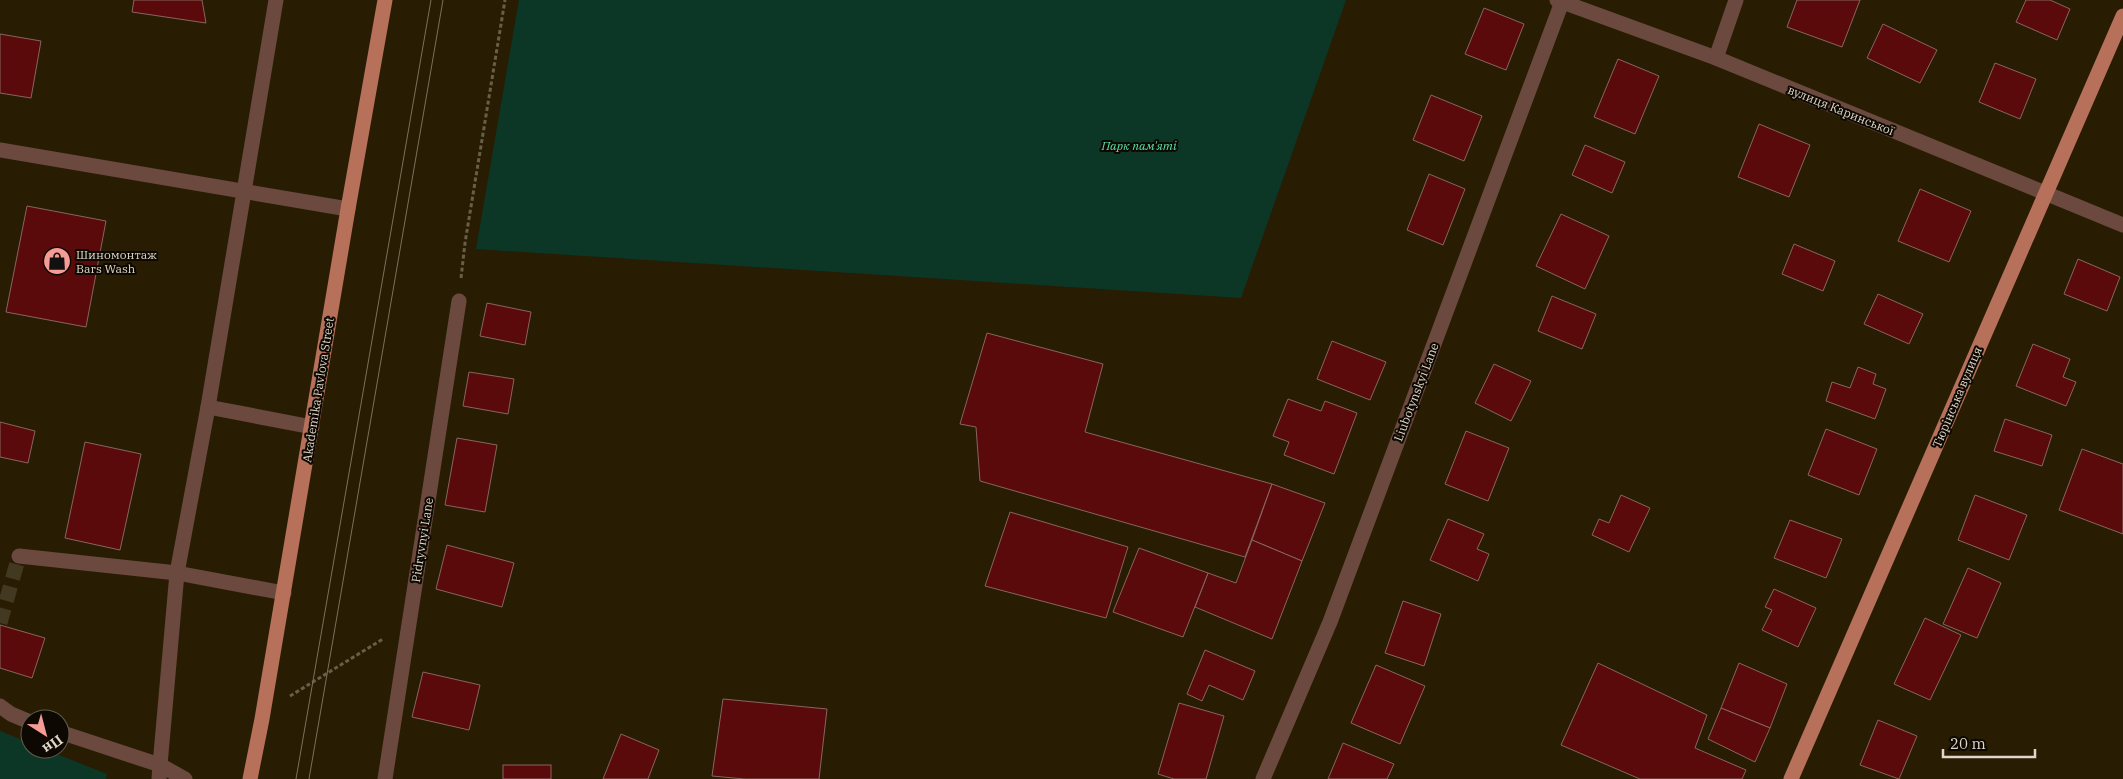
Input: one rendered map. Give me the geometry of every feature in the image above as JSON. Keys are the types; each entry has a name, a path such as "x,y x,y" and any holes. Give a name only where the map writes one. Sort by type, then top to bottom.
{"main road":[{"name":"Akademika Pavlova Street","path":"250,779 284,593 385,0"},
{"name":"Тюрінська вулиця","path":"1791,779 2123,16"}],"street":[{"path":"159,772 177,573 208,407 276,0"},
{"path":"1716,58 1736,0"},
{"name":"вулиця Каринської","path":"1559,1 1716,58 2123,225"},
{"name":"Liubotynskyi Lane","path":"1263,779 1330,622 1559,1"},
{"path":"0,150 348,209"},
{"name":"Pidryvnyi Lane","path":"385,779 458,301"},
{"path":"208,407 312,428"},
{"path":"19,556 177,573 284,593"},
{"path":"0,706 10,714 20,718"},
{"path":"70,736 159,772 185,779"}],"path":[{"path":"458,301 465,243 505,0"},
{"path":"262,719 289,696 409,624"}],"green space":[{"name":"Парк пам'яті","path":"519,0 1346,0 1241,298 476,249"},
{"path":"0,731 20,739 20,759 69,759 107,774 106,779 0,779"}],"building":[{"path":"134,0 202,0 206,23 132,12"},
{"path":"1797,0 1860,0 1842,47 1787,27"},
{"path":"2026,0 2050,0 2070,9 2057,40 2016,22"},
{"path":"1484,8 1524,24 1506,70 1465,54"},
{"path":"1883,24 1937,50 1920,83 1867,58"},
{"path":"0,34 41,41 31,98 0,93"},
{"path":"1618,59 1659,76 1635,134 1594,117"},
{"path":"1995,63 2036,79 2020,119 1979,102"},
{"path":"1431,95 1482,116 1464,161 1413,140"},
{"path":"1759,124 1810,145 1789,197 1738,177"},
{"path":"1585,145 1625,162 1612,193 1572,175"},
{"path":"1429,174 1465,189 1443,245 1407,230"},
{"path":"1920,189 1971,211 1949,262 1898,241"},
{"path":"27,206 106,221 86,327 6,312"},
{"path":"1561,214 1609,236 1585,289 1536,266"},
{"path":"1794,244 1835,261 1823,291 1782,274"},
{"path":"2078,259 2120,277 2107,311 2064,294"},
{"path":"1878,294 1923,314 1909,344 1864,324"},
{"path":"1552,296 1596,314 1582,349 1538,331"},
{"path":"487,303 531,312 525,345 480,336"},
{"path":"987,333 1103,364 1085,432 1272,484 1245,557 980,481 976,427 960,424"},
{"path":"1332,341 1386,362 1370,400 1317,379"},
{"path":"2033,344 2070,359 2063,377 2076,382 2066,406 2016,386"},
{"path":"1494,364 1531,381 1511,421 1475,403"},
{"path":"1858,367 1876,374 1873,384 1886,389 1875,419 1826,401 1832,382 1850,388"},
{"path":"469,372 514,379 508,414 463,406"},
{"path":"1288,399 1321,411 1325,401 1357,413 1334,474 1284,455 1289,442 1273,436"},
{"path":"2005,419 2052,435 2042,466 1994,451"},
{"path":"0,422 35,431 28,463 0,457"},
{"path":"1826,429 1877,449 1859,495 1808,475"},
{"path":"1466,431 1509,448 1488,501 1445,484"},
{"path":"457,438 497,445 485,512 445,505"},
{"path":"85,442 141,454 120,550 65,538"},
{"path":"2082,449 2123,464 2123,534 2059,510"},
{"path":"1272,484 1325,503 1302,561 1252,540"},
{"path":"1621,495 1650,508 1629,552 1592,535 1599,519 1609,523"},
{"path":"1975,495 2027,515 2009,560 1958,540"},
{"path":"1010,512 1128,547 1106,618 985,586"},
{"path":"1448,519 1484,534 1477,549 1489,554 1478,581 1430,560"},
{"path":"1790,520 1842,539 1826,578 1774,558"},
{"path":"1252,540 1302,561 1272,639 1195,607 1208,573 1236,583"},
{"path":"447,545 514,563 502,607 436,589"},
{"path":"1139,548 1208,573 1183,637 1113,612"},
{"path":"1968,568 2001,583 1977,638 1943,624"},
{"path":"1774,589 1816,608 1798,647 1762,630 1772,610 1765,607"},
{"path":"1403,601 1441,614 1424,666 1385,653"},
{"path":"1925,618 1961,635 1930,700 1894,684"},
{"path":"0,625 45,638 32,678 0,668"},
{"path":"1205,650 1255,671 1243,700 1209,685 1202,701 1187,694"},
{"path":"1598,663 1707,715 1695,748 1746,770 1742,779 1640,779 1561,745"},
{"path":"1739,663 1787,684 1770,728 1721,708"},
{"path":"1376,665 1425,686 1400,744 1351,723"},
{"path":"423,672 480,685 469,730 412,717"},
{"path":"723,699 827,709 819,779 745,779 712,776"},
{"path":"1179,703 1224,716 1206,779 1174,779 1158,774"},
{"path":"1721,708 1770,728 1755,762 1708,739"},
{"path":"1878,720 1917,736 1899,779 1860,765"},
{"path":"621,734 659,750 648,779 603,779"},
{"path":"1343,743 1394,764 1387,779 1328,779"},
{"path":"503,765 551,765 551,779 503,779"}],"tunnel":[{"path":"0,623 19,556"}],"tram line":[{"path":"296,779 431,0"},
{"path":"309,779 443,0"}],"place":[{"name":"Шиномонтаж Bars Wash","path":"57,261"}]}
